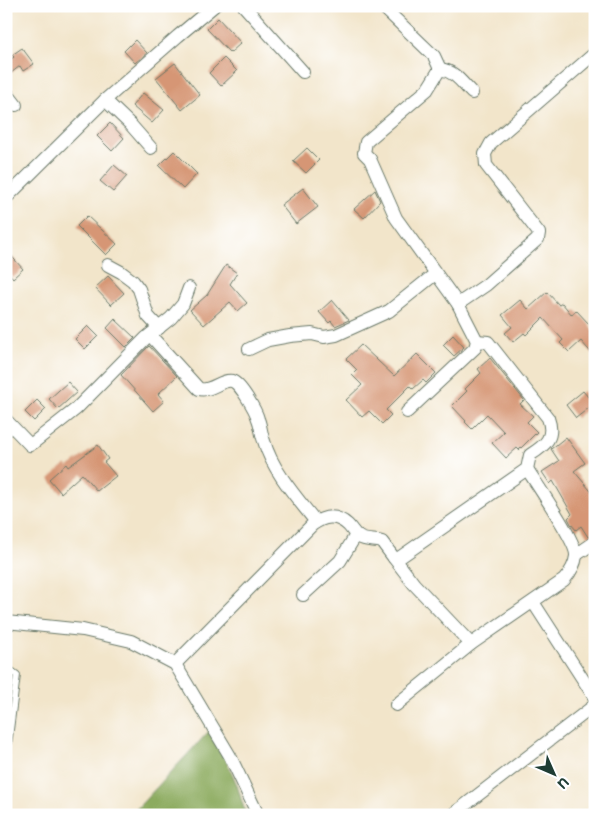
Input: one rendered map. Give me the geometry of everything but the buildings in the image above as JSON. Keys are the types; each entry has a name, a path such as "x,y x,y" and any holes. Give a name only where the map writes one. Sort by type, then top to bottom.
{"street":[{"path":"6,198 105,100 214,6"},
{"path":"244,6 303,72"},
{"path":"382,6 434,56 440,69"},
{"path":"458,304 486,285 538,239 539,233 486,164 485,154 491,143 595,53"},
{"path":"440,69 455,74 472,93"},
{"path":"407,412 475,348 477,341 458,304 396,218 370,159 364,152 364,147 366,142 427,90 440,69"},
{"path":"6,92 16,104"},
{"path":"105,100 151,148"},
{"path":"108,265 133,281 139,289 154,331 199,389 215,387 226,381 236,383 249,400 258,418 264,443 283,480 316,522"},
{"path":"249,349 268,340 290,336 312,334 324,337 336,335 389,311 435,274"},
{"path":"6,420 30,445 33,443 76,410 154,331 171,318 183,304 189,288"},
{"path":"394,558 400,558 527,469 530,455 542,448 548,439 551,428 548,418 488,342 477,341"},
{"path":"396,705 471,644 564,580 573,569 576,555 557,515 527,469"},
{"path":"181,659 316,522 333,516 340,519 356,536 382,542 414,584 471,644"},
{"path":"303,595 340,561 356,536"},
{"path":"576,555 595,542"},
{"path":"533,602 595,698"},
{"path":"6,622 83,630 131,641 181,659 258,815"},
{"path":"452,815 595,705"},
{"path":"466,804 474,815"}],"lane":[{"path":"6,666 17,675 6,761"}],"green space":[{"path":"212,728 237,785 246,815 131,815"}]}
